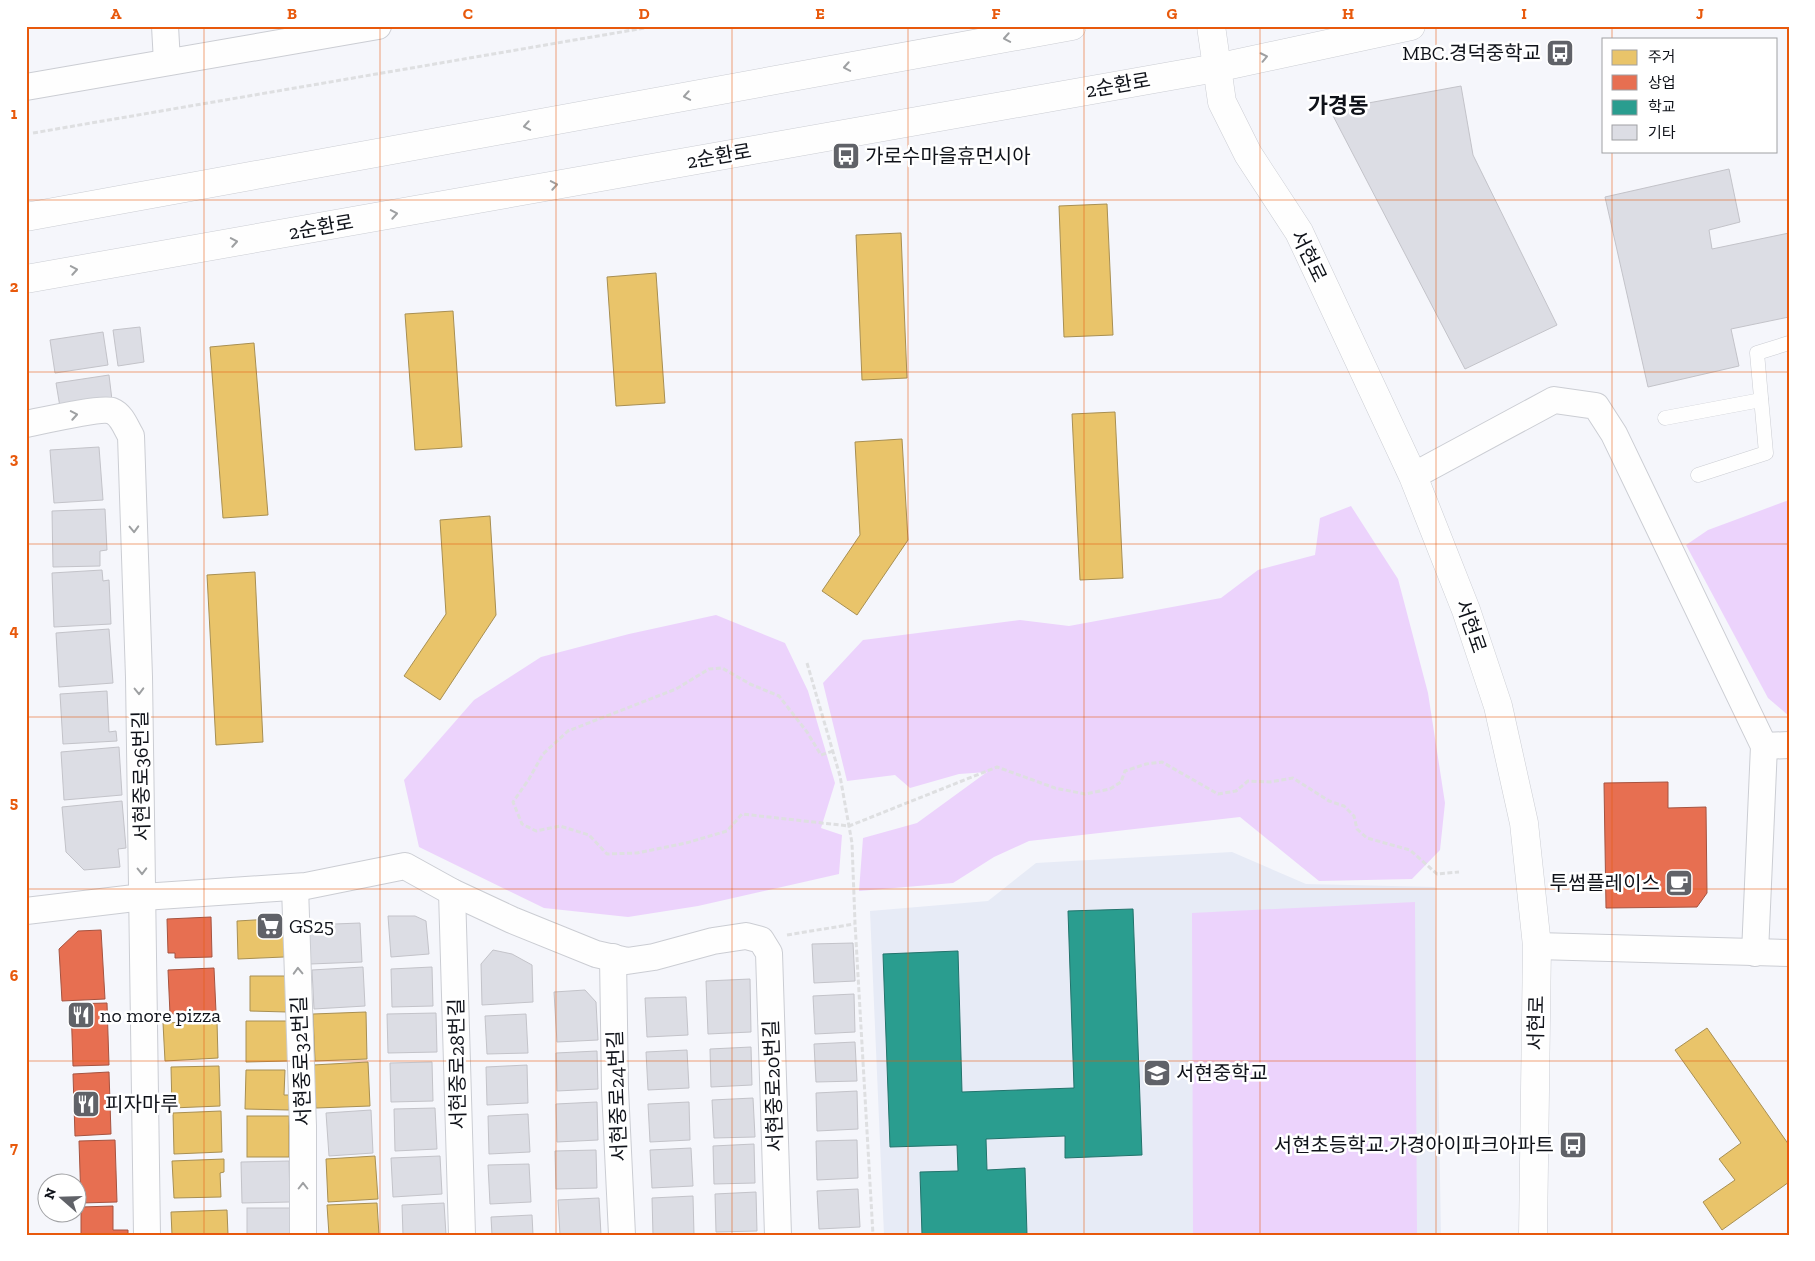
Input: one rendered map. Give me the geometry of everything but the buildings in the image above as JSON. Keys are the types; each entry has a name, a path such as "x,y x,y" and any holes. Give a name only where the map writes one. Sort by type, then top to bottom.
{"street":[{"path":"165,26 167,62"},
{"path":"26,87 378,26"},
{"path":"26,217 1072,26"},
{"name":"서현로","path":"1211,26 1222,102 1248,154 1298,232 1414,476 1466,610 1498,706 1524,822 1537,946 1533,1235"},
{"name":"2순환로","path":"26,279 1216,68 1411,26"},
{"path":"1414,476 1554,400 1596,406 1614,434 1777,745 1755,953"},
{"name":"서현중로36번길","path":"26,424 98,411 112,411 121,418 130,436 139,686 147,1235"},
{"path":"26,910 142,897 306,886 405,866 452,892 512,920 596,954 627,960 654,957 714,941 746,936 761,940"},
{"name":"서현중로32번길","path":"296,887 303,1126 303,1235"},
{"name":"서현중로28번길","path":"452,892 462,1235"},
{"name":"서현중로20번길","path":"761,940 769,953 778,1235"},
{"path":"1537,946 1789,953"},
{"name":"서현중로24번길","path":"613,957 615,1089 622,1235"}],"lane":[{"path":"1698,475 1766,453 1757,353 1789,343"},
{"path":"1665,418 1761,400"}],"path":[{"path":"33,133 656,26"},
{"path":"807,662 840,776 852,843 873,1235"},
{"path":"833,752 821,755 807,732 779,696 750,684 722,668 708,669 676,689 568,731 543,754 513,802 522,824 536,831 560,826 589,835 607,854 637,853 686,843 727,831 742,814 849,826 997,768 1056,788 1085,794 1110,789 1121,782 1126,771 1146,764 1162,762 1218,794 1236,791 1248,781 1270,782 1293,778 1329,801 1344,806 1354,816 1357,829 1367,838 1410,850 1437,874 1459,872"},
{"path":"761,940 855,924"}],"shaded area":[{"path":"1789,500 1789,716 1768,698 1686,545 1708,530"},
{"path":"1351,506 1398,579 1428,693 1445,803 1440,850 1412,879 1319,881 1240,817 1029,841 994,857 953,883 859,891 863,838 917,823 987,772 959,774 910,788 895,775 847,781 823,683 863,640 1020,620 1069,626 1221,598 1258,570 1315,555 1320,518"},
{"path":"716,615 785,643 808,691 835,783 821,828 842,835 839,874 698,906 628,917 544,908 419,847 404,780 474,700 541,657 629,634"},
{"name":"서현중학교","path":"1232,852 1306,884 1435,887 1441,1235 884,1235 870,911 988,901 1036,863"},
{"path":"1415,902 1417,1235 1193,1235 1192,913"}],"place":[{"name":"MBC.경덕중학교","path":"1560,53"},
{"name":"가로수마을휴먼시아","path":"846,156"},
{"name":"투썸플레이스","path":"1679,883"},
{"name":"GS25","path":"270,926"},
{"name":"no more pizza","path":"81,1015"},
{"name":"서현중학교","path":"1157,1073"},
{"name":"피자마루","path":"86,1104"},
{"name":"서현초등학교.가경아이파크아파트","path":"1573,1145"}],"district":[{"name":"가경동","path":"1338,105"}]}
